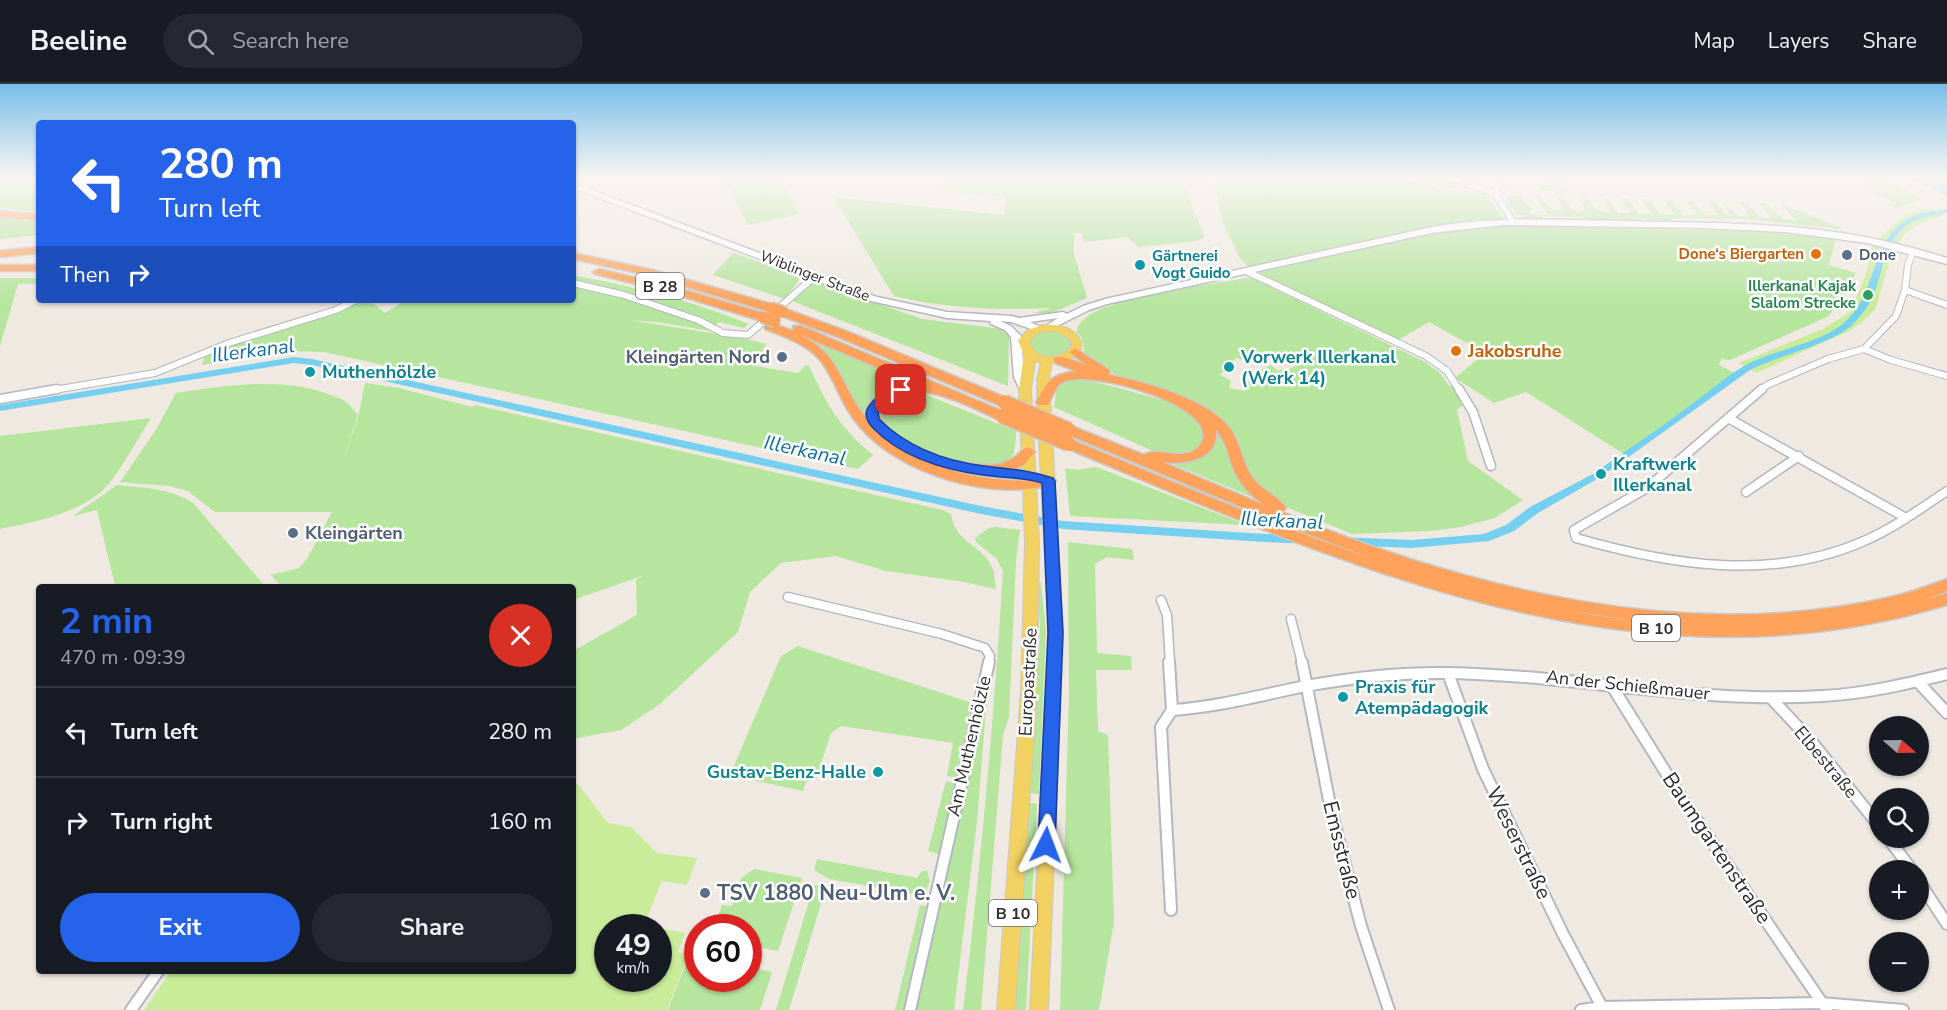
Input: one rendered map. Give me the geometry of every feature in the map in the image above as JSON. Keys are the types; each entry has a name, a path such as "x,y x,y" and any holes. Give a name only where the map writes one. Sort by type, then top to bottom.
{"highway":[{"path":"0,247 36,243"},
{"path":"0,254 36,250"},
{"name":"B 28","path":"576,257 649,272 952,387"},
{"path":"0,268 36,268"},
{"name":"B 28","path":"576,268 671,289 769,317"},
{"path":"769,317 823,356 854,411 876,436 902,454 931,467 976,480 1049,481"},
{"name":"B 10","path":"1075,352 1096,369 1127,383 1181,402 1208,416 1223,429 1234,448 1241,470 1256,492 1309,528"},
{"path":"1053,360 1127,383"},
{"path":"1043,402 1050,387 1061,377 1077,374 1103,376"},
{"name":"B 10","path":"1029,480 998,472 951,465 917,452 891,439 873,421 872,409 877,402 894,392 918,388 952,387 1263,523 1370,564 1487,599 1565,617 1628,626 1768,631 1860,622 1908,612 1947,599"},
{"path":"1112,447 1164,458 1184,458 1196,454 1207,446 1210,432 1207,423 1196,409"},
{"name":"B 10","path":"1069,437 1112,447 1309,528 1411,566 1487,588 1557,604 1636,615 1700,620 1765,620 1851,611 1896,601 1947,585"},
{"path":"998,472 1020,461 1028,452"}],"main road":[{"name":"Wiblinger Straße","path":"667,220 874,299 902,307 947,315 1012,319 1044,328"},
{"path":"1012,319 1049,318 1095,305 1444,227 1513,222 1792,228 1873,240 1947,261"},
{"path":"1071,333 1071,326 1077,318 1095,305"},
{"path":"1026,337 1078,311"},
{"path":"978,317 1008,328 1014,333 1019,377 1024,390"},
{"name":"Wiblinger Straße","path":"996,318 1019,327 1026,337"},
{"path":"1030,354 1053,360 1075,352 1077,340 1071,333 1044,328"},
{"name":"B 10","path":"1026,337 1024,346 1030,354"},
{"name":"Europastraße","path":"1006,1010 1029,693 1032,541 1024,390 1030,354"},
{"name":"Europastraße","path":"1039,1010 1056,633 1043,379 1053,360"}],"street":[{"path":"1914,251 1908,265 1905,290 1896,316 1864,349 1828,359 1767,385 1647,488 1574,530 1576,538 1626,553 1691,565 1768,564 1852,546 1906,518 1947,491"},
{"path":"1246,271 1381,334 1445,368 1473,412 1491,466"},
{"path":"576,283 689,316 723,333 748,335 815,276"},
{"path":"1905,290 1947,305"},
{"path":"0,399 155,373 229,343 336,310 350,303"},
{"path":"1864,349 1891,360 1947,376"},
{"path":"1728,418 1906,518"},
{"path":"1746,492 1799,456"},
{"name":"Am Muthenhölzle","path":"788,597 942,634 985,648 990,656 910,1010"},
{"path":"1161,600 1167,615 1172,710 1161,727 1171,910"},
{"path":"1291,619 1308,686"},
{"name":"An der Schießmauer","path":"1172,710 1202,709 1354,678 1448,673 1518,674 1772,698 1844,694 1919,683 1947,674"},
{"name":"Weserstraße","path":"1448,673 1483,769 1563,934 1602,1007"},
{"name":"Baumgartenstraße","path":"1610,683 1683,800 1824,1007"},
{"path":"1919,683 1947,713"},
{"name":"Emsstraße","path":"1308,686 1331,810 1361,926 1389,1010"},
{"name":"Elbestraße","path":"1772,698 1812,742 1869,813"},
{"path":"1895,848 1904,860"},
{"path":"1929,897 1947,924"},
{"path":"131,1010 156,974"},
{"path":"1581,1010 1602,1007 1824,1007 1903,1010"}],"green space":[{"path":"0,220 36,222 36,235 0,239"},
{"path":"746,220 770,220 748,225"},
{"path":"847,220 1198,220 1205,238 1191,242 1138,247 1128,237 1084,242 1082,233 1074,233 1074,254 1087,298 1051,313 1032,313 1053,308 973,308 934,304 894,296"},
{"path":"1222,220 1505,220 1509,226 1800,232 1836,238 1829,265 1856,273 1829,316 1730,360 1721,359 1719,365 1735,373 1624,454 1526,392 1494,403 1455,378 1485,353 1429,322 1398,340 1257,274 1241,260"},
{"path":"1588,220 1641,220 1637,223"},
{"path":"1651,220 1671,220 1670,223"},
{"path":"1756,220 1822,220 1844,229"},
{"name":"Illerkanal Kajak Slalom Strecke","path":"1900,220 1929,220 1907,232 1900,240 1875,308 1866,319 1849,331 1756,373 1739,363 1823,329 1850,312 1865,277 1872,247"},
{"path":"733,253 802,276 785,299 713,275"},
{"path":"576,276 684,301 748,324 744,328 719,322 710,331 630,320 766,344 754,366 798,373 806,365 809,366 835,415 851,435 873,455 858,469 324,352 285,351 202,365 204,358 216,350 358,303 374,304 385,313 401,303 576,303"},
{"path":"1250,277 1425,362 1441,374 1449,386 1456,386 1464,404 1457,410 1468,461 1523,500 1495,518 1461,527 1431,531 1352,534 1281,505 1251,479 1233,437 1171,393 1114,374 1085,354 1082,338 1077,332 1083,320 1100,310 1153,294","holes":["1274,354 1278,358 1285,355 1298,365 1278,371 1271,365 1255,373 1257,380 1249,381 1245,391 1229,388 1231,381 1220,375 1236,358 1250,362"]},
{"path":"0,278 36,278 36,284 18,284 0,346"},
{"path":"814,281 922,319 1001,329 1009,336 1008,386 792,301"},
{"path":"1045,331 1056,331 1071,340 1072,348 1053,356 1033,351 1029,341 1034,335"},
{"path":"816,343 916,386 870,407 867,419 831,361"},
{"path":"1078,378 1139,393 1187,409 1194,414 1202,426 1205,434 1202,443 1183,455 1162,455 1054,407 1058,386"},
{"path":"365,383 399,388 472,407 475,405 943,510 951,514 958,532 989,562 994,572 996,589 959,581 886,571 836,556 781,563 750,592 738,632 660,704 621,730 576,738 576,649 637,615 636,580 642,576 576,599 576,584 279,584 271,575 299,568 307,559 332,512 215,512 188,491 169,486 120,482 157,428 176,393 238,385 280,384 321,392 343,400 358,414 344,459 359,414"},
{"path":"911,394 927,395 1016,431 1015,448 1011,459 998,465 973,465 945,457 890,435 882,427 877,414 887,401"},
{"path":"151,418 120,468 101,492 66,512 0,529 0,436"},
{"path":"1215,431 1234,469 1257,499 1175,465 1174,462 1189,460"},
{"path":"1096,467 1247,525 1070,516 1065,468 1077,470"},
{"path":"117,485 176,494 193,503 263,584 115,584 97,510 73,516"},
{"path":"989,528 1020,530 1016,560 1009,717 1003,735 981,1010 963,1010 986,791 1003,571 997,559 976,542 975,538"},
{"path":"1068,542 1132,549 1134,560 1107,557 1095,564 1097,653 1131,656 1132,670 1096,670 1098,731 1108,735 1114,922 1099,1010 1060,1010 1069,693"},
{"path":"1038,583 1041,583 1046,631 1039,794 1031,793 1040,628"},
{"path":"798,646 972,703 955,778 947,776 953,743 841,726 831,733 816,779 806,782 803,791 730,775 781,656"},
{"path":"989,671 977,822 954,1010 916,1010"},
{"path":"946,781 954,783 939,854 928,851"},
{"path":"576,784 608,823 631,827 657,853 697,858 687,885 662,881 648,914 594,914 594,992 672,992 672,930 684,933 678,952 684,954 684,965 667,1010 144,1010 169,974 576,974"},
{"path":"1028,803 1037,804 1026,1010 1015,1010"},
{"path":"817,859 917,878 922,871 927,871 930,881 924,896 829,879 814,870"},
{"path":"754,869 802,878 778,951 762,948 762,914 719,914 722,905 732,906 741,878"},
{"path":"814,885 826,887 789,1010 776,1010"},
{"path":"920,905 926,906 903,1010 895,1010"},
{"path":"684,968 684,992 762,992 762,970 772,972 760,1010 668,1010"}],"waterway":[{"name":"Illerkanal","path":"1606,469 1747,368 1772,356 1826,337 1847,325 1861,310 1870,293 1889,241 1901,227 1912,220"},
{"name":"Illerkanal","path":"0,408 294,360 312,362 981,510 1063,525 1265,538 1412,544 1485,538 1510,528 1534,510 1594,477"}],"place":[{"name":"Done‘s Biergarten","path":"1816,254"},
{"name":"Done","path":"1847,255"},
{"name":"Gärtnerei Vogt Guido","path":"1140,265"},
{"name":"Illerkanal Kajak Slalom Strecke","path":"1868,295"},
{"name":"Jakobsruhe","path":"1456,351"},
{"name":"Kleingärten Nord","path":"782,357"},
{"name":"Vorwerk Illerkanal (Werk 14)","path":"1229,367"},
{"name":"Muthenhölzle","path":"310,372"},
{"name":"Kraftwerk Illerkanal","path":"1601,474"},
{"name":"Kleingärten","path":"293,533"},
{"name":"Praxis für Atempädagogik","path":"1343,697"},
{"name":"Gustav-Benz-Halle","path":"878,772"},
{"name":"TSV 1880 Neu-Ulm e. V.","path":"705,893"}],"route":[{"path":"901,390 879,400 872,409 873,421 891,439 951,465 983,471 1029,474 1049,481 1056,633 1046,845"}]}
